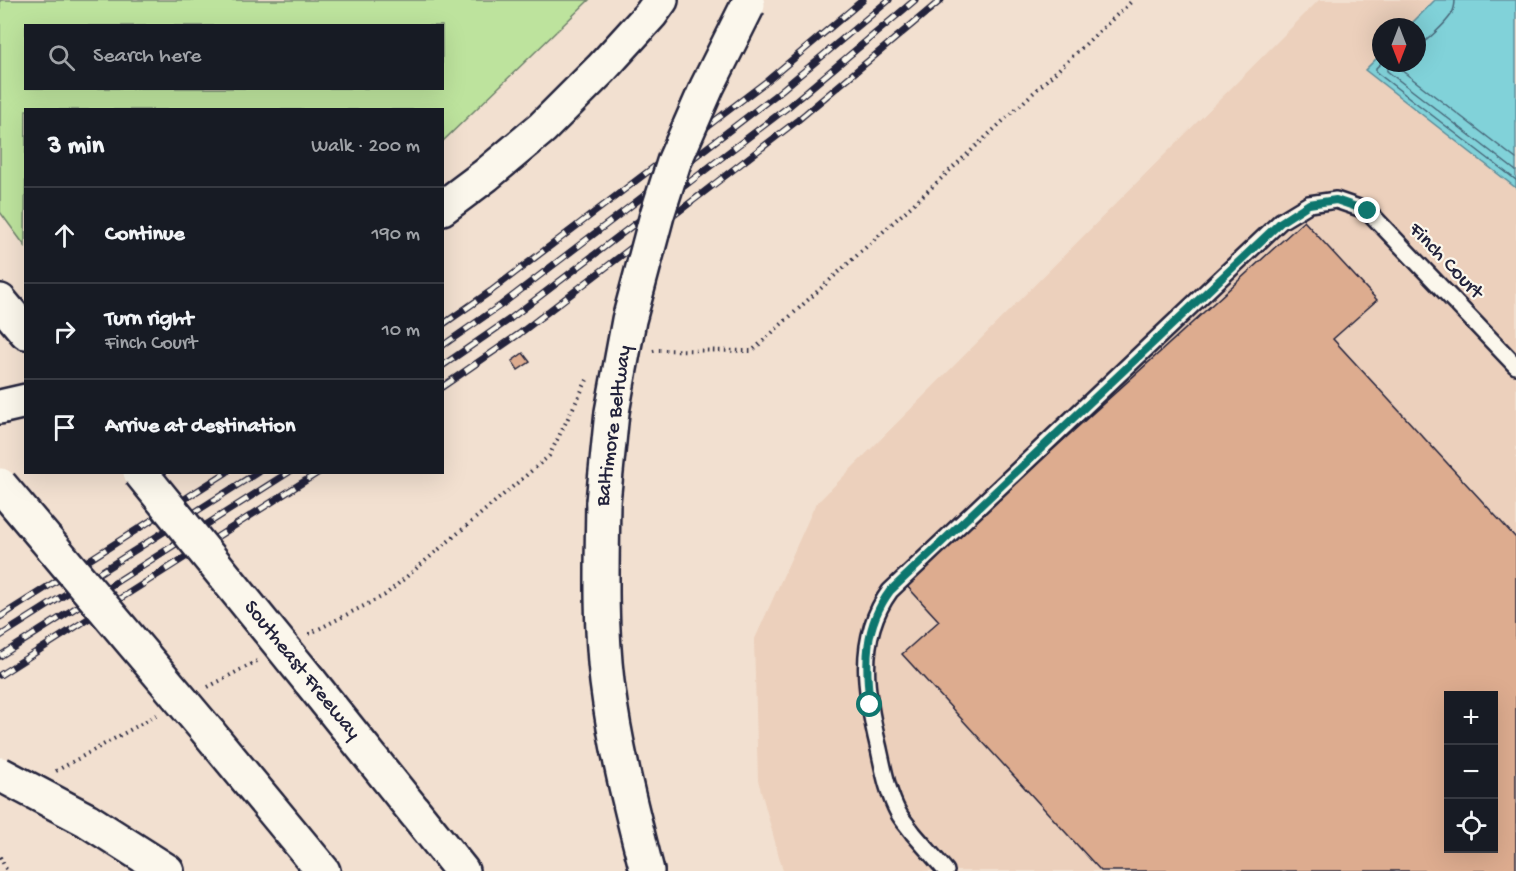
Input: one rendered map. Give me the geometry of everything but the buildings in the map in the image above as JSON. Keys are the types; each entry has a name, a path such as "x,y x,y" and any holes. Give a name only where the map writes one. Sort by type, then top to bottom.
{"highway":[{"path":"444,206 542,128 601,69 661,0"},
{"name":"Baltimore Beltway","path":"647,871 623,777 607,683 602,616 603,502 614,400 629,320 657,215 674,162 707,87 749,2"},
{"path":"0,301 24,330"},
{"path":"0,407 24,401"},
{"name":"Southeast Freeway","path":"142,474 462,871"},
{"path":"0,485 323,871"},
{"path":"0,774 87,819 166,871"}],"lane":[{"name":"Finch Court","path":"946,871 900,816 885,776 870,705 867,678 869,638 874,618 882,602 890,591 1281,222 1309,204 1336,200 1368,211 1516,366"}],"path":[{"path":"0,857 8,871"}],"shaded area":[{"path":"1319,0 1516,0 1516,871 783,871 758,780 754,641 815,505"}],"green space":[{"path":"0,0 589,0 444,140 444,108 24,108 24,245 0,212"}],"water":[{"path":"1435,0 1516,0 1516,188 1365,70 1372,63 1372,72 1426,72 1426,18 1417,18"}],"railway":[{"path":"444,324 491,291 767,81 863,0"},
{"path":"444,345 501,305 777,94 889,0"},
{"path":"444,365 510,319 788,107 915,0"},
{"path":"444,386 519,334 798,120 941,0"},
{"path":"0,617 224,474"},
{"path":"0,636 255,474"},
{"path":"0,656 286,474"},
{"path":"0,675 316,474"}],"route":[{"path":"870,705 867,678 869,638 874,618 890,591 1281,222 1309,204 1336,200 1368,211"}]}
